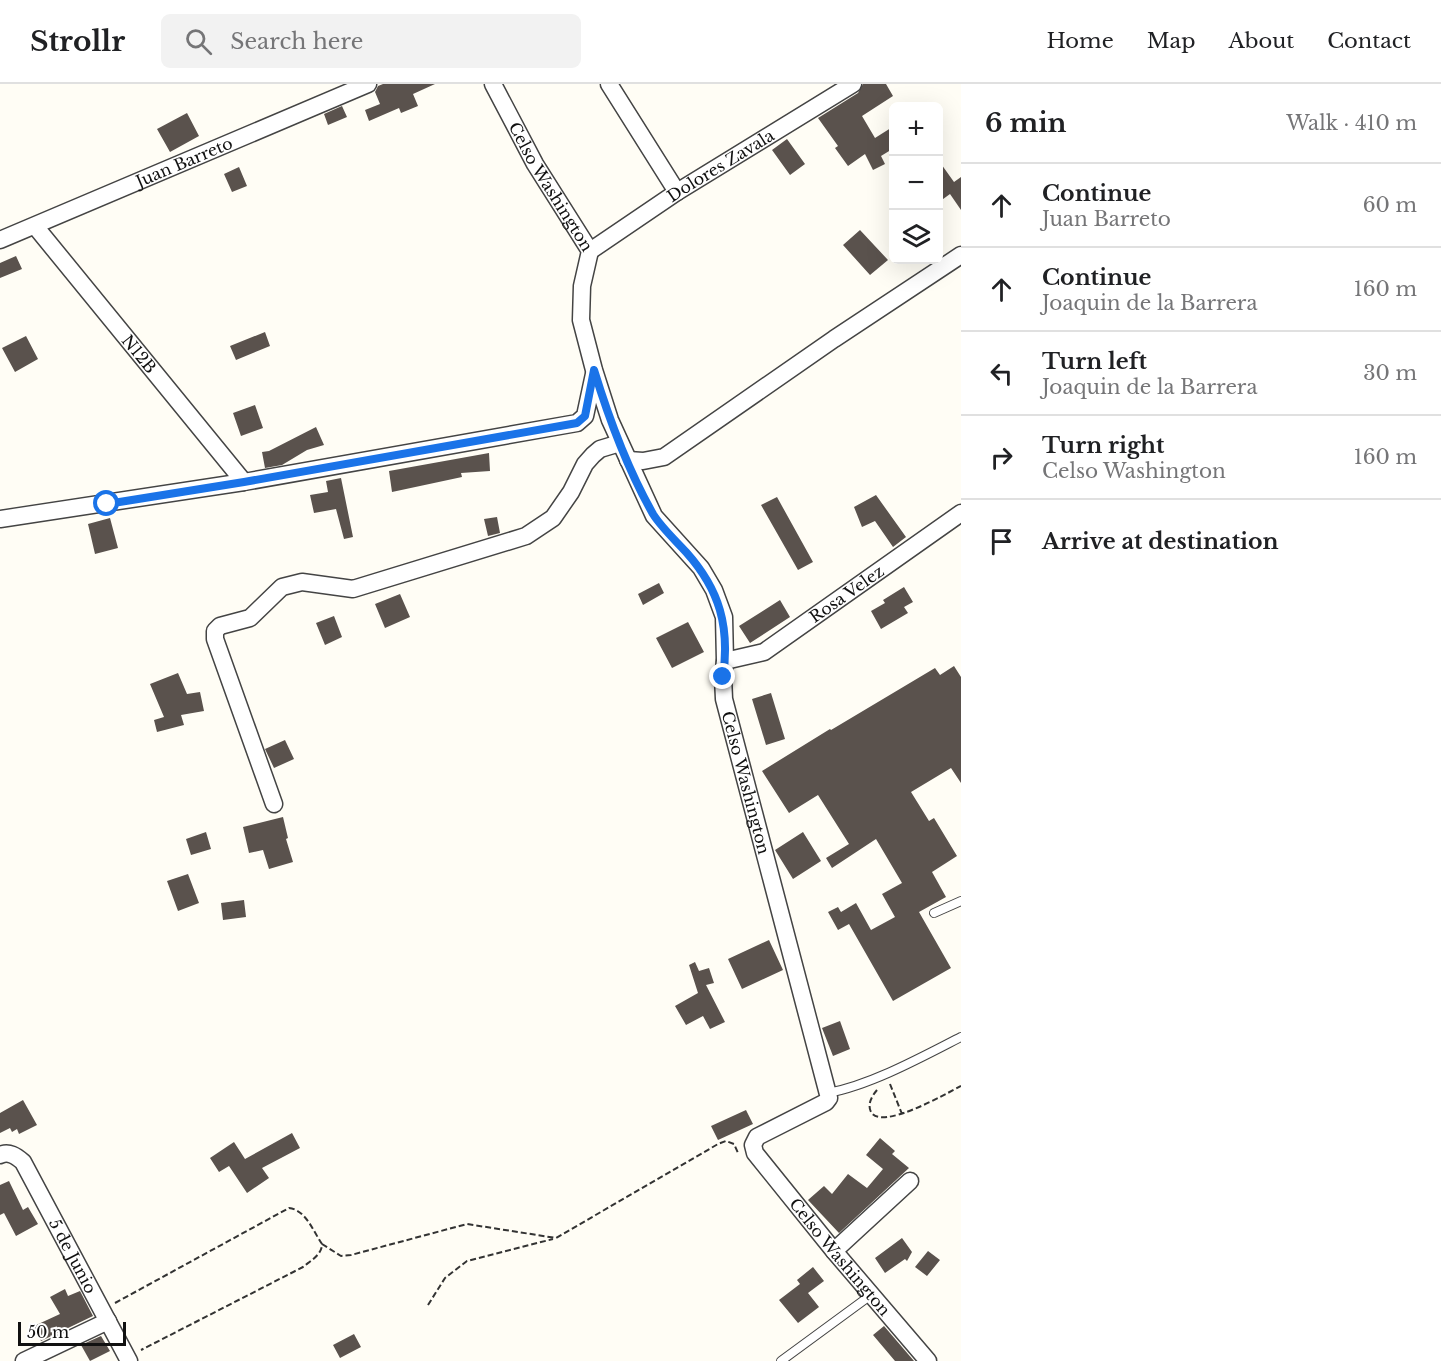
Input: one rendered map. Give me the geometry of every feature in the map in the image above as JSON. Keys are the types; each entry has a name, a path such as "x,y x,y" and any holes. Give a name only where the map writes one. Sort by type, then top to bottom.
{"street":[{"name":"Juan Barreto","path":"0,240 368,84"},
{"name":"Celso Washington","path":"493,84 534,164 590,251 582,286 581,320 610,420 654,516 701,568 714,590 723,617 724,699 829,1098 826,1102 757,1137 753,1145 755,1153 834,1251 928,1361"},
{"path":"609,84 677,192"},
{"name":"Dolores Zavala","path":"590,251 677,192 853,84"},
{"name":"N12B","path":"35,226 244,482"},
{"path":"628,460 643,461 664,457 834,339 961,255"},
{"path":"0,519 244,482 577,423 585,416 594,370"},
{"path":"274,804 215,639 215,631 220,626 250,618 282,587 302,582 353,589 526,536 553,518 571,492 585,464 593,455 600,449 621,444"},
{"name":"Rosa Velez","path":"725,661 764,652 961,513"},
{"name":"5 de Junio","path":"7,1155 22,1162 128,1359"},
{"path":"834,1251 910,1181"},
{"path":"24,1361 105,1315"}],"lane":[{"path":"934,913 961,901"},
{"path":"828,1093 846,1089 927,1055 961,1037"},
{"path":"781,1361 871,1295"}],"path":[{"path":"889,1082 902,1114"},
{"path":"879,1087 870,1103 871,1112 876,1116 888,1117 902,1114 961,1086"},
{"path":"428,1305 445,1278 467,1261 556,1238 718,1144 726,1141 734,1144 741,1158"},
{"path":"105,1315 289,1208 297,1209 302,1213 322,1244 341,1256 467,1224 556,1238"},
{"path":"128,1359 303,1267 319,1254 322,1244"}],"building":[{"path":"383,84 435,84 413,94 418,106 401,113 399,108 369,121 365,110 380,104 375,92 378,86"},
{"path":"863,84 886,84 893,96 862,116 875,138 889,129 889,151 881,156 885,164 873,170 865,154 848,166 835,148 838,146 818,118 858,93"},
{"path":"342,106 347,117 328,125 324,114"},
{"path":"187,113 199,136 170,152 157,129"},
{"path":"787,139 805,164 790,175 772,150"},
{"path":"239,167 247,186 232,192 224,174"},
{"path":"943,167 954,182 961,177 961,210 950,194 943,199"},
{"path":"860,230 888,260 870,275 843,245"},
{"path":"16,256 22,269 0,278 0,263"},
{"path":"265,332 270,346 236,360 230,346"},
{"path":"26,336 38,359 15,372 2,348"},
{"path":"255,405 263,428 241,436 233,413"},
{"path":"316,427 324,445 307,450 282,465 265,468 262,452 269,451"},
{"path":"489,453 490,471 461,473 462,477 392,492 389,471"},
{"path":"341,478 353,537 344,539 336,509 314,513 310,495 328,492 326,481"},
{"path":"876,495 906,537 893,547 875,521 862,527 854,507"},
{"path":"777,497 813,562 798,570 761,505"},
{"path":"497,517 500,533 488,536 484,519"},
{"path":"110,518 118,548 95,554 88,524"},
{"path":"659,583 664,593 643,605 638,594"},
{"path":"904,587 913,602 904,607 908,613 881,629 871,611 885,603 883,600"},
{"path":"400,594 410,617 385,628 375,604"},
{"path":"780,600 790,617 750,643 739,626"},
{"path":"334,616 342,637 325,645 316,623"},
{"path":"688,622 704,652 672,668 656,638"},
{"path":"954,666 961,677 961,783 951,768 911,792 929,821 934,818 957,856 932,872 946,897 919,912 951,968 893,1001 849,924 838,930 828,912 838,907 841,912 856,903 871,930 895,917 882,894 902,883 876,839 832,868 826,858 849,844 818,795 789,813 762,771 935,668 940,675"},
{"path":"178,673 187,694 200,692 204,711 181,715 184,725 157,732 154,720 164,717 150,684"},
{"path":"771,693 785,739 766,745 752,699"},
{"path":"285,740 294,759 274,768 265,749"},
{"path":"283,817 288,838 286,839 293,862 269,869 263,850 249,853 243,827"},
{"path":"206,832 211,849 191,855 186,839"},
{"path":"803,832 821,861 793,879 775,850"},
{"path":"188,874 199,903 178,911 167,881"},
{"path":"244,900 246,917 223,920 221,903"},
{"path":"769,940 783,970 742,989 728,959"},
{"path":"695,962 699,971 709,968 714,983 706,985 725,1022 710,1029 703,1016 686,1025 675,1006 698,993 689,965"},
{"path":"840,1021 850,1049 833,1056 822,1028"},
{"path":"23,1100 37,1125 19,1134 17,1129 12,1132 10,1128 0,1133 0,1113"},
{"path":"746,1110 753,1124 718,1140 711,1126"},
{"path":"292,1133 300,1148 262,1168 269,1178 247,1193 229,1166 219,1172 210,1158 234,1142 245,1159"},
{"path":"880,1138 895,1151 892,1154 909,1168 839,1233 808,1200 824,1186 832,1194 848,1174 867,1188 883,1169 866,1155"},
{"path":"9,1181 23,1210 28,1207 38,1224 16,1236 4,1213 0,1215 0,1185"},
{"path":"902,1238 912,1252 907,1261 905,1259 885,1273 875,1258"},
{"path":"928,1251 940,1260 927,1276 915,1267"},
{"path":"813,1267 824,1281 808,1293 819,1307 798,1323 779,1300 800,1284 797,1280"},
{"path":"65,1289 68,1296 80,1291 93,1316 41,1341 34,1326 60,1314 50,1297"},
{"path":"884,1326 914,1361 895,1361 873,1335"},
{"path":"354,1334 361,1347 340,1358 333,1345"},
{"path":"101,1336 110,1351 90,1361 81,1345"}],"route":[{"path":"107,504 577,423 585,416 594,370 610,420 654,516 701,568 714,590 723,617 725,661 723,677"}]}
